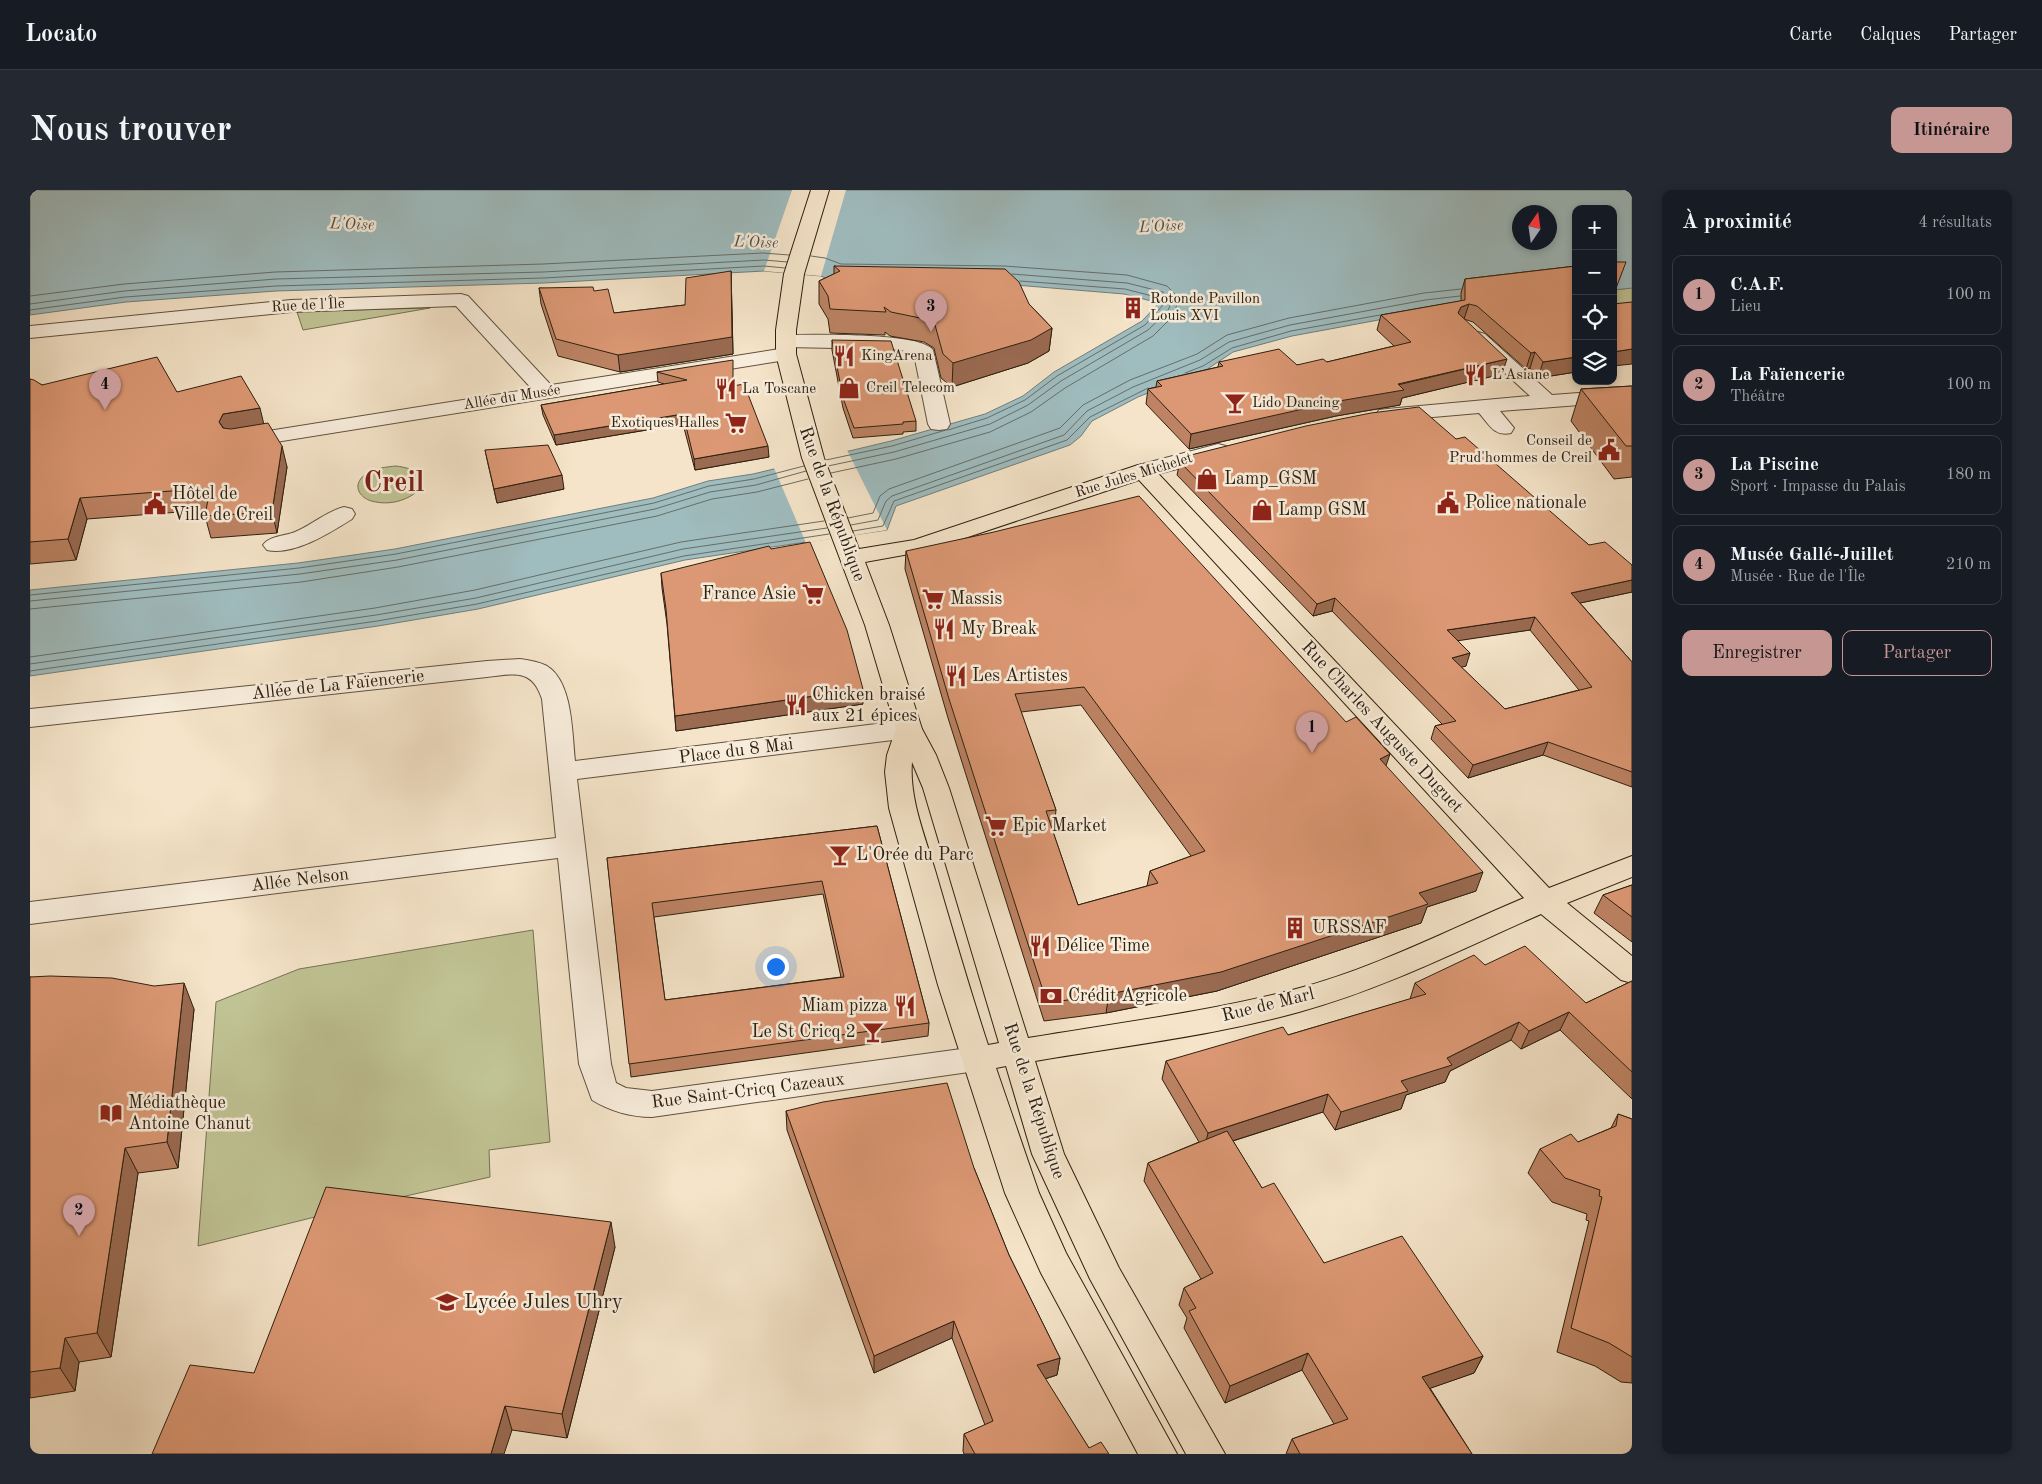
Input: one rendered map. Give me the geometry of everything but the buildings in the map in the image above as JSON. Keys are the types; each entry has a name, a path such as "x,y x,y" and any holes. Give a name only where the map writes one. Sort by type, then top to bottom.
{"main road":[{"name":"Rue de la République","path":"820,190 794,274 786,348 812,458 877,625 908,728 923,755 936,788 1048,1154 1107,1279 1206,1454"},
{"name":"Rue Jules Michelet","path":"846,547 918,546 1143,471"},
{"name":"Rue Charles Auguste Duguet","path":"1143,471 1544,901 1632,972"},
{"path":"908,728 900,755 898,772 902,808 948,971 1009,1157 1039,1233 1068,1291 1158,1454"},
{"name":"Rue de Marl","path":"976,1060 1225,1017 1299,1000 1380,972 1544,901 1632,866"}],"street":[{"name":"Rue de l'Île","path":"30,332 291,306 461,300 546,392"},
{"path":"1465,326 1547,401"},
{"name":"Allée du Musée","path":"237,442 546,392 786,348 887,343 903,344 923,350 939,424"},
{"path":"1370,418 1418,411 1632,395"},
{"path":"1485,406 1503,428"},
{"name":"Rue Jules Michelet","path":"1143,471 1240,446"},
{"path":"275,545 311,535 344,514"},
{"name":"Allée de La Faïencerie","path":"30,718 487,668 524,668 538,671 546,677 552,686 563,772"},
{"name":"Place du 8 Mai","path":"563,772 908,728"},
{"name":"Rue Saint-Cricq Cazeaux","path":"563,772 595,1064 603,1091 614,1098 631,1104 652,1104 976,1060"},
{"name":"Allée Nelson","path":"30,913 570,846"}],"green space":[{"path":"1632,288 1632,327 1617,340 1617,295 1617,290"},
{"path":"430,308 303,330 297,312 314,311"},
{"path":"396,466 412,470 420,476 422,482 419,489 412,496 389,503 370,501 362,495 358,487 361,478 377,469"},
{"path":"533,930 550,1142 489,1150 490,1177 335,1212 198,1246 216,1002 299,969"}],"water":[{"name":"L'Oise","path":"30,190 1632,190 1632,288 1617,290 1617,205 1572,205 1572,295 1427,311 1292,336 1233,352 1206,370 1138,397 1092,421 1081,436 1070,445 896,506 887,530 685,560 478,609 378,626 30,676 30,590 298,563 395,549 653,498 708,481 753,474 891,441 985,414 1023,396 1054,372 1142,321 1159,303 1124,294 1003,284 836,283 821,276 764,271 544,283 276,291 126,302 30,315"}],"pier":[{"path":"792,190 846,190 821,276 764,271"},
{"path":"847,450 887,530 806,543 774,468"}],"place":[{"name":"Rotonde Pavillon Louis XVI","path":"1133,308"},
{"name":"La Piscine","path":"931,332"},
{"name":"KingArena","path":"844,356"},
{"name":"L’Asiane","path":"1475,375"},
{"name":"Creil Telecom","path":"849,388"},
{"name":"La Toscane","path":"726,389"},
{"name":"Lido Dancing","path":"1235,403"},
{"name":"Musée Gallé-Juillet","path":"105,410"},
{"name":"Exotiques Halles","path":"736,423"},
{"name":"Conseil de Prud'hommes de Creil","path":"1609,450"},
{"name":"Lamp_GSM","path":"1207,479"},
{"name":"Police nationale","path":"1448,503"},
{"name":"Hôtel de Ville de Creil","path":"155,504"},
{"name":"Lamp GSM","path":"1262,510"},
{"name":"France Asie","path":"813,594"},
{"name":"Massis","path":"933,599"},
{"name":"My Break","path":"944,629"},
{"name":"Les Artistes","path":"956,676"},
{"name":"Chicken braisé aux 21 épices","path":"796,705"},
{"name":"C.A.F.","path":"1312,753"},
{"name":"Epic Market","path":"996,826"},
{"name":"L'Orée du Parc","path":"840,855"},
{"name":"URSSAF","path":"1295,928"},
{"name":"Délice Time","path":"1040,946"},
{"name":"Crédit Agricole","path":"1051,996"},
{"name":"Miam pizza","path":"905,1006"},
{"name":"Le St Cricq 2","path":"873,1032"},
{"name":"Médiathèque Antoine Chanut","path":"111,1113"},
{"name":"La Faïencerie","path":"79,1236"},
{"name":"Lycée Jules Uhry","path":"447,1302"}],"district":[{"name":"Creil","path":"394,484"}]}
